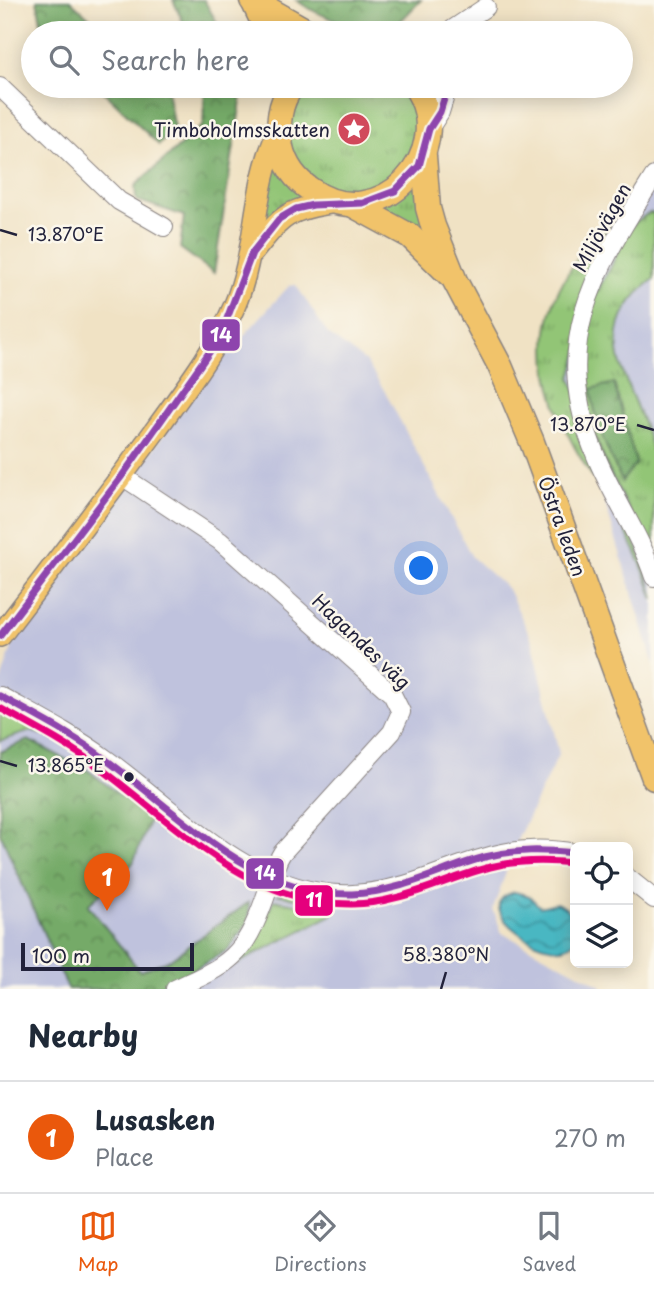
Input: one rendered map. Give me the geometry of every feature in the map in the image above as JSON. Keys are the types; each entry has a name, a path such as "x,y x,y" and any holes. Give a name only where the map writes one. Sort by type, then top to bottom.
{"highway":[{"path":"253,1 262,21"},
{"path":"253,1 289,21"},
{"path":"278,133 283,98"},
{"path":"344,203 374,201 395,191 412,176 424,156 429,129 427,111 421,98"},
{"name":"Östra leden","path":"278,133 290,169 310,190 344,203 410,236 455,281"},
{"name":"Östra leden","path":"424,156 428,208 455,281 500,366 532,442 654,778"}],"main road":[{"path":"0,636 122,476 220,337 235,304 252,253 253,231 270,149 278,133"},
{"path":"252,253 279,219 296,209 344,203"}],"street":[{"path":"463,21 488,3"},
{"path":"480,21 488,3"},
{"path":"0,87 119,201 164,227"},
{"path":"429,129 440,113 444,98"},
{"name":"Miljövägen","path":"654,176 599,268 581,323 576,367 583,422 596,457 645,551 654,577"},
{"name":"Hagandes väg","path":"122,476 220,541 399,702 401,712 392,732 282,853 271,876"},
{"path":"0,696 79,740 234,859 271,876 309,888 352,894 396,887 509,849 542,848 570,852"},
{"path":"175,989 221,966 241,950 252,933 271,876"},
{"path":"633,882 654,899"}],"shaded area":[{"path":"654,157 654,665 553,331"},
{"path":"290,285 296,285 328,334 366,362 384,390 472,557 508,589 532,640 559,753 518,838 493,909 502,933 602,986 601,989 0,989 0,684 13,644 204,379"}],"green space":[{"path":"37,0 70,0 93,21 41,21"},
{"path":"173,0 204,0 216,21 183,21"},
{"path":"296,0 421,0 401,21 339,21"},
{"path":"110,98 168,98 174,128 159,145"},
{"path":"204,98 240,98 214,273 180,248 184,216 136,200 135,186 203,125"},
{"path":"293,98 413,98 423,120 398,181 357,198 313,185 287,148 290,103"},
{"path":"275,150 311,196 259,233"},
{"path":"420,173 434,246 380,205"},
{"path":"654,213 654,279 632,301 620,322 617,344 621,365 654,460 654,557 608,467 596,436 582,371 584,338 596,295 626,235 635,223"},
{"path":"614,225 571,378 646,569 654,600 621,522 571,441 553,396 548,373 548,326 564,280 579,256 598,236"},
{"path":"614,383 636,463 622,481 602,436 591,389"},
{"path":"0,711 51,732 50,737 31,731 0,741"},
{"path":"28,740 89,771 150,819 133,863 88,905 140,971 169,960 249,902 249,921 229,949 188,973 153,989 68,989 0,833 0,752"},
{"path":"164,814 221,860 241,871 239,875 200,850 161,817"},
{"path":"464,869 466,873 440,884 374,902 330,903 278,895 286,891 327,899"},
{"path":"274,900 332,910 332,915 232,966 253,945"}],"water":[{"path":"515,892 529,896 540,907 556,903 566,909 570,913 570,944 564,948 550,947 518,932 506,921 499,909 502,899"}],"transit line":[{"name":"14","path":"0,636 122,476 220,337 252,253 279,219 296,209 313,205 363,203 395,191 419,166 429,129 440,112 444,98"},
{"name":"14","path":"0,696 92,750 219,848 282,881 316,891 369,893 420,880 485,857 519,851 570,853"},
{"name":"11","path":"0,708 88,760 216,858 280,891 315,901 370,903 405,895 500,865 532,861 570,863"}],"place":[{"name":"Timboholmsskatten","path":"354,129"},
{"name":"Lusasken","path":"107,911"}]}
